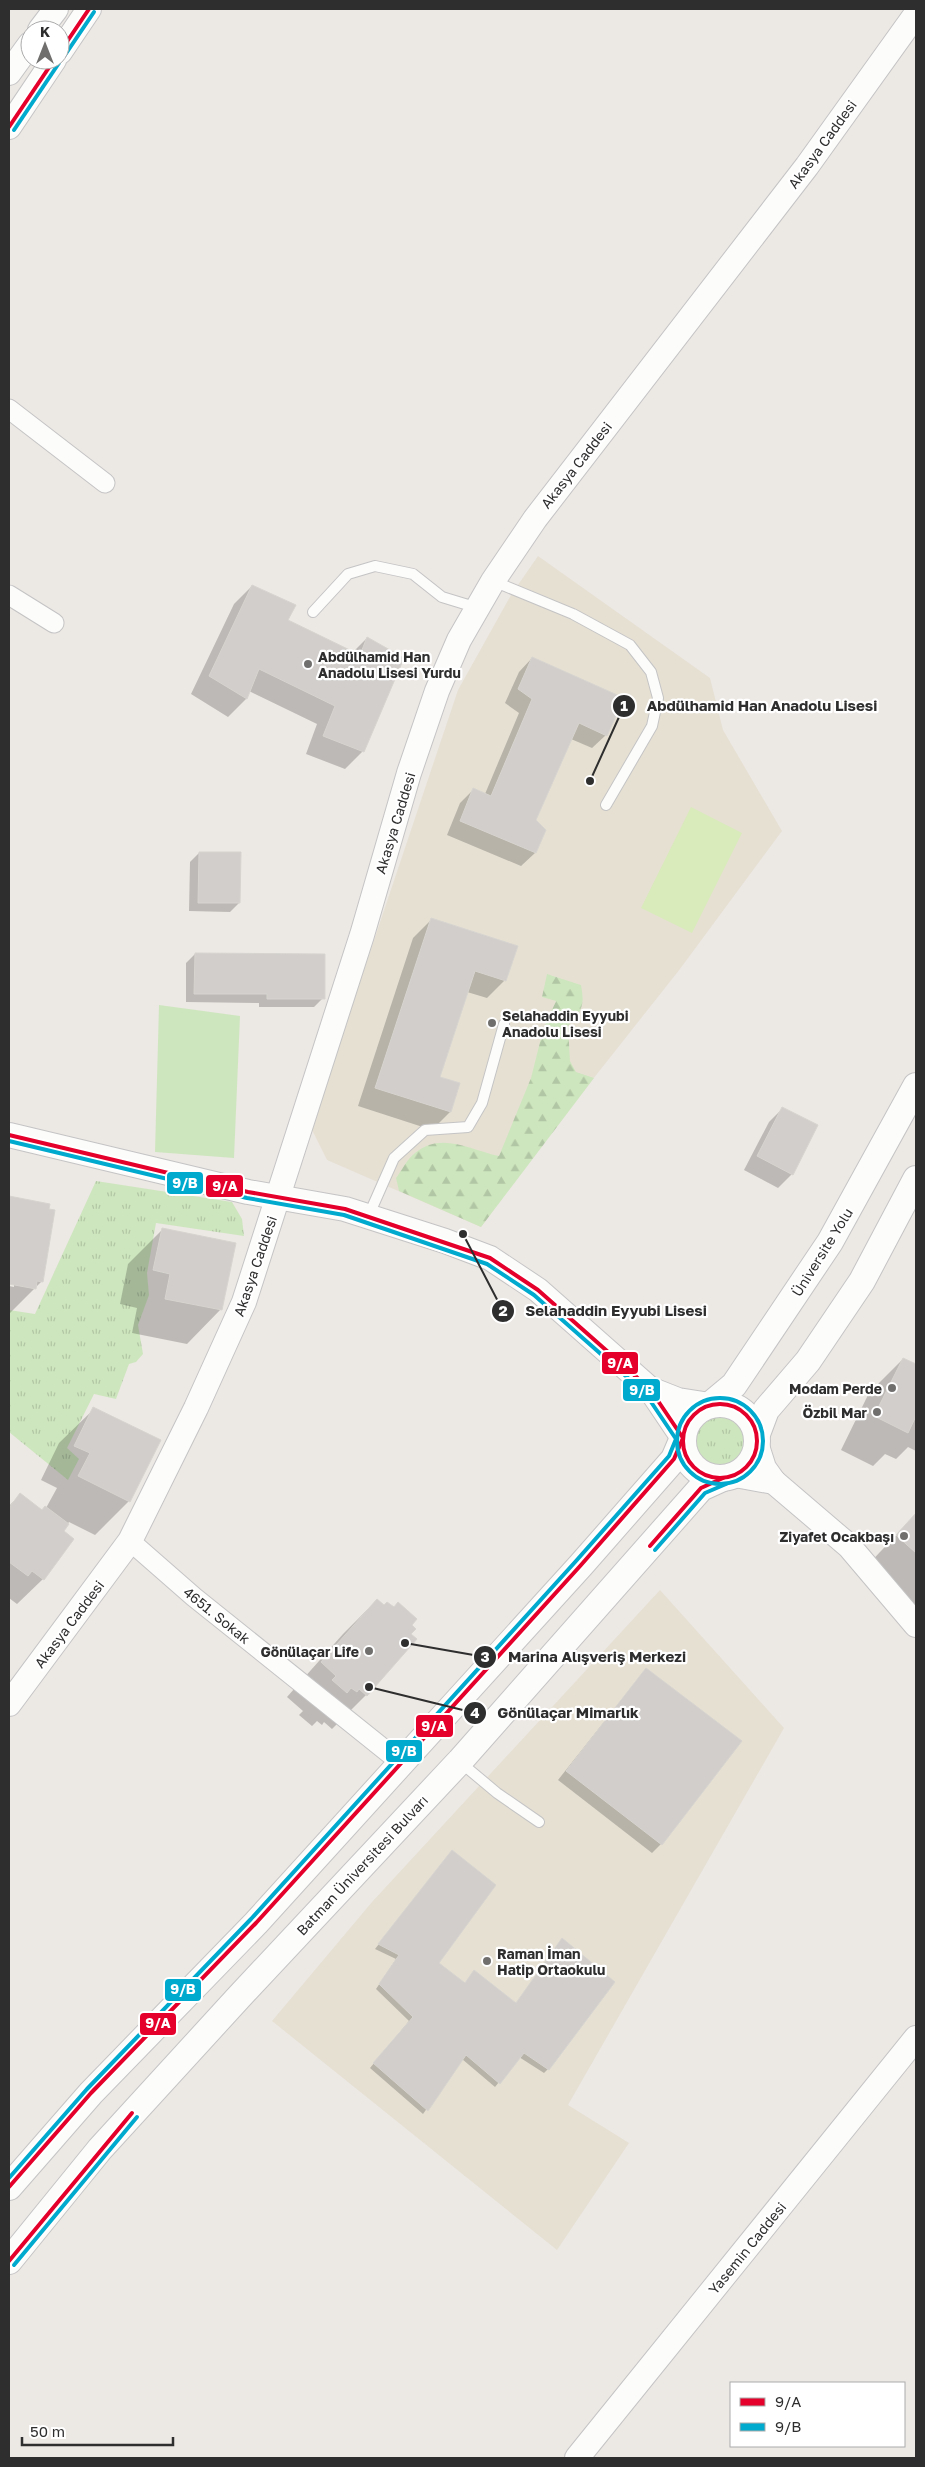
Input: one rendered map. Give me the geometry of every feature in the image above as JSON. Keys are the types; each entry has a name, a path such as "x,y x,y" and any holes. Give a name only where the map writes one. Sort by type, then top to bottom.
{"main road":[{"name":"Üniversite Yolu","path":"710,1405 734,1385 830,1242 916,1086"},
{"path":"683,1438 685,1453 690,1464 699,1472 711,1477 729,1476 750,1463 766,1410 808,1361 862,1280 916,1179"},
{"path":"9,2188 91,2093 256,1922 400,1762 581,1566 674,1459 690,1419 699,1410 710,1405 734,1406 752,1422 757,1440"},
{"name":"Batman Üniversitesi Bulvarı","path":"9,2261 100,2149 460,1761 701,1488 729,1476"}],"street":[{"path":"48,20 56,9"},
{"path":"70,37 89,9"},
{"name":"Akasya Caddesi","path":"9,1704 130,1541 200,1401 244,1302 278,1198 295,1137 362,934 437,691 459,640 493,581 534,519 807,166 916,14"},
{"path":"9,73 20,58"},
{"path":"9,127 47,70"},
{"path":"9,410 105,483"},
{"path":"9,595 54,624"},
{"path":"9,1135 278,1198 344,1209 445,1241 490,1258 538,1290 650,1389 683,1438"},
{"path":"650,1389 678,1400 710,1405"},
{"path":"757,1440 764,1468 774,1482 849,1546 916,1625"},
{"path":"729,1476 774,1482"},
{"name":"4651. Sokak","path":"130,1541 194,1597 400,1762"},
{"name":"Yasemin Caddesi","path":"577,2458 916,2038"}],"lane":[{"path":"313,612 348,574 375,566 413,574 442,597 478,608"},
{"path":"493,581 573,614 630,645 651,672 658,698 652,726 606,805"},
{"path":"368,1217 394,1158 425,1130 468,1127 482,1103 504,1024"},
{"path":"460,1761 497,1793 539,1822"}],"shaded area":[{"path":"538,556 710,678 723,730 782,831 680,969 563,1117 481,1227 327,1160 311,1128 458,690 511,595"},
{"name":"Raman İman Hatip Ortaokulu","path":"660,1590 784,1728 568,2105 629,2143 557,2250 272,2021 372,1902"}],"green space":[{"path":"691,807 742,833 692,933 641,908"},
{"path":"547,974 581,985 583,998 581,1007 568,1026 570,1061 576,1072 594,1078 481,1227 399,1191 396,1178 410,1158 425,1147 435,1143 456,1144 499,1156 531,1078 543,1030 556,1001 542,997"},
{"path":"159,1005 240,1016 234,1158 155,1152"},
{"path":"96,1181 232,1202 242,1219 244,1236 156,1223 147,1273 149,1295 138,1325 143,1354 136,1362 129,1364 116,1399 94,1394 67,1448 79,1459 68,1480 9,1432 9,1310 35,1314"},
{"path":"720,1414 730,1416 739,1422 745,1431 747,1441 745,1451 739,1460 730,1466 720,1468 710,1466 701,1460 695,1451 693,1441 695,1431 701,1422 710,1416"}],"building":[{"name":"Abdülhamid Han Anadolu Lisesi Yurdu","path":"252,585 296,605 288,620 360,655 367,637 404,658 364,752 323,736 335,706 259,669 247,699 209,676"},
{"path":"532,657 624,698 607,736 579,723 536,820 546,830 536,853 460,821 473,788 491,796 532,699 518,689"},
{"path":"199,852 241,852 240,903 198,903"},
{"path":"431,918 518,946 506,981 475,971 440,1077 460,1083 451,1112 375,1088"},
{"path":"195,953 325,954 325,999 267,999 267,994 194,994"},
{"path":"782,1107 818,1125 793,1175 757,1156"},
{"path":"9,1196 50,1204 49,1209 55,1210 43,1282 37,1281 36,1289 9,1284"},
{"path":"162,1228 236,1243 222,1310 165,1299 170,1274 153,1270"},
{"path":"903,1358 916,1364 916,1416 908,1433 874,1416"},
{"path":"93,1407 161,1440 130,1502 78,1476 90,1453 74,1446"},
{"path":"20,1493 42,1510 45,1506 69,1524 64,1531 74,1539 44,1580 32,1571 28,1576 9,1562 9,1508"},
{"path":"916,1513 916,1553 896,1535"},
{"name":"Gönülaçar Life","path":"377,1599 384,1605 387,1602 394,1607 398,1602 417,1619 412,1625 416,1629 411,1634 417,1639 367,1696 359,1689 357,1692 351,1688 347,1693 332,1680 336,1676 321,1662"},
{"path":"646,1668 742,1741 662,1845 566,1771"},
{"path":"452,1850 496,1885 439,1963 465,1983 474,1970 516,2003 562,1938 615,1982 549,2070 524,2053 500,2084 466,2055 428,2111 373,2063 413,2017 379,1984 399,1955 378,1944"}],"transit line":[{"name":"9/A","path":"70,37 89,9"},
{"name":"9/B","path":"70,48 94,12"},
{"name":"9/A","path":"9,127 47,70"},
{"name":"9/B","path":"14,130 54,70"},
{"name":"9/A","path":"9,1135 248,1192 345,1209 490,1258 538,1290 650,1389 683,1438 674,1459 581,1565 256,1923 91,2093 9,2187"},
{"name":"9/B","path":"9,1141 247,1198 344,1215 487,1264 534,1295 645,1393 676,1439 669,1456 576,1561 251,1919 87,2089 9,2178"},
{"name":"9/B","path":"720,1398 736,1401 744,1405 756,1417 760,1425 763,1441 760,1457 756,1465 744,1477 736,1481 720,1484 704,1481 696,1477 684,1465 680,1457 677,1441 680,1425 684,1417 696,1405 704,1401 720,1398"},
{"name":"9/A","path":"720,1404 734,1407 746,1415 754,1427 757,1441 754,1455 746,1467 734,1475 720,1478 706,1475 694,1467 686,1455 683,1441 686,1427 694,1415 706,1407 720,1404"},
{"name":"9/A","path":"650,1546 701,1488 723,1478"},
{"name":"9/B","path":"655,1550 705,1493 726,1484"},
{"name":"9/A","path":"9,2261 132,2113"},
{"name":"9/B","path":"14,2265 137,2117"}],"place":[{"name":"Abdülhamid Han Anadolu Lisesi Yurdu","path":"308,664"},
{"name":"Abdülhamid Han Anadolu Lisesi","path":"590,781"},
{"name":"Selahaddin Eyyubi Anadolu Lisesi","path":"492,1023"},
{"name":"Selahaddin Eyyubi Lisesi","path":"463,1234"},
{"name":"Modam Perde","path":"892,1388"},
{"name":"Özbil Mar","path":"877,1412"},
{"name":"Ziyafet Ocakbaşı","path":"904,1536"},
{"name":"Marina Alışveriş Merkezi","path":"405,1643"},
{"name":"Gönülaçar Life","path":"369,1651"},
{"name":"Gönülaçar Mimarlık","path":"369,1687"},
{"name":"Raman İman Hatip Ortaokulu","path":"487,1961"}]}
